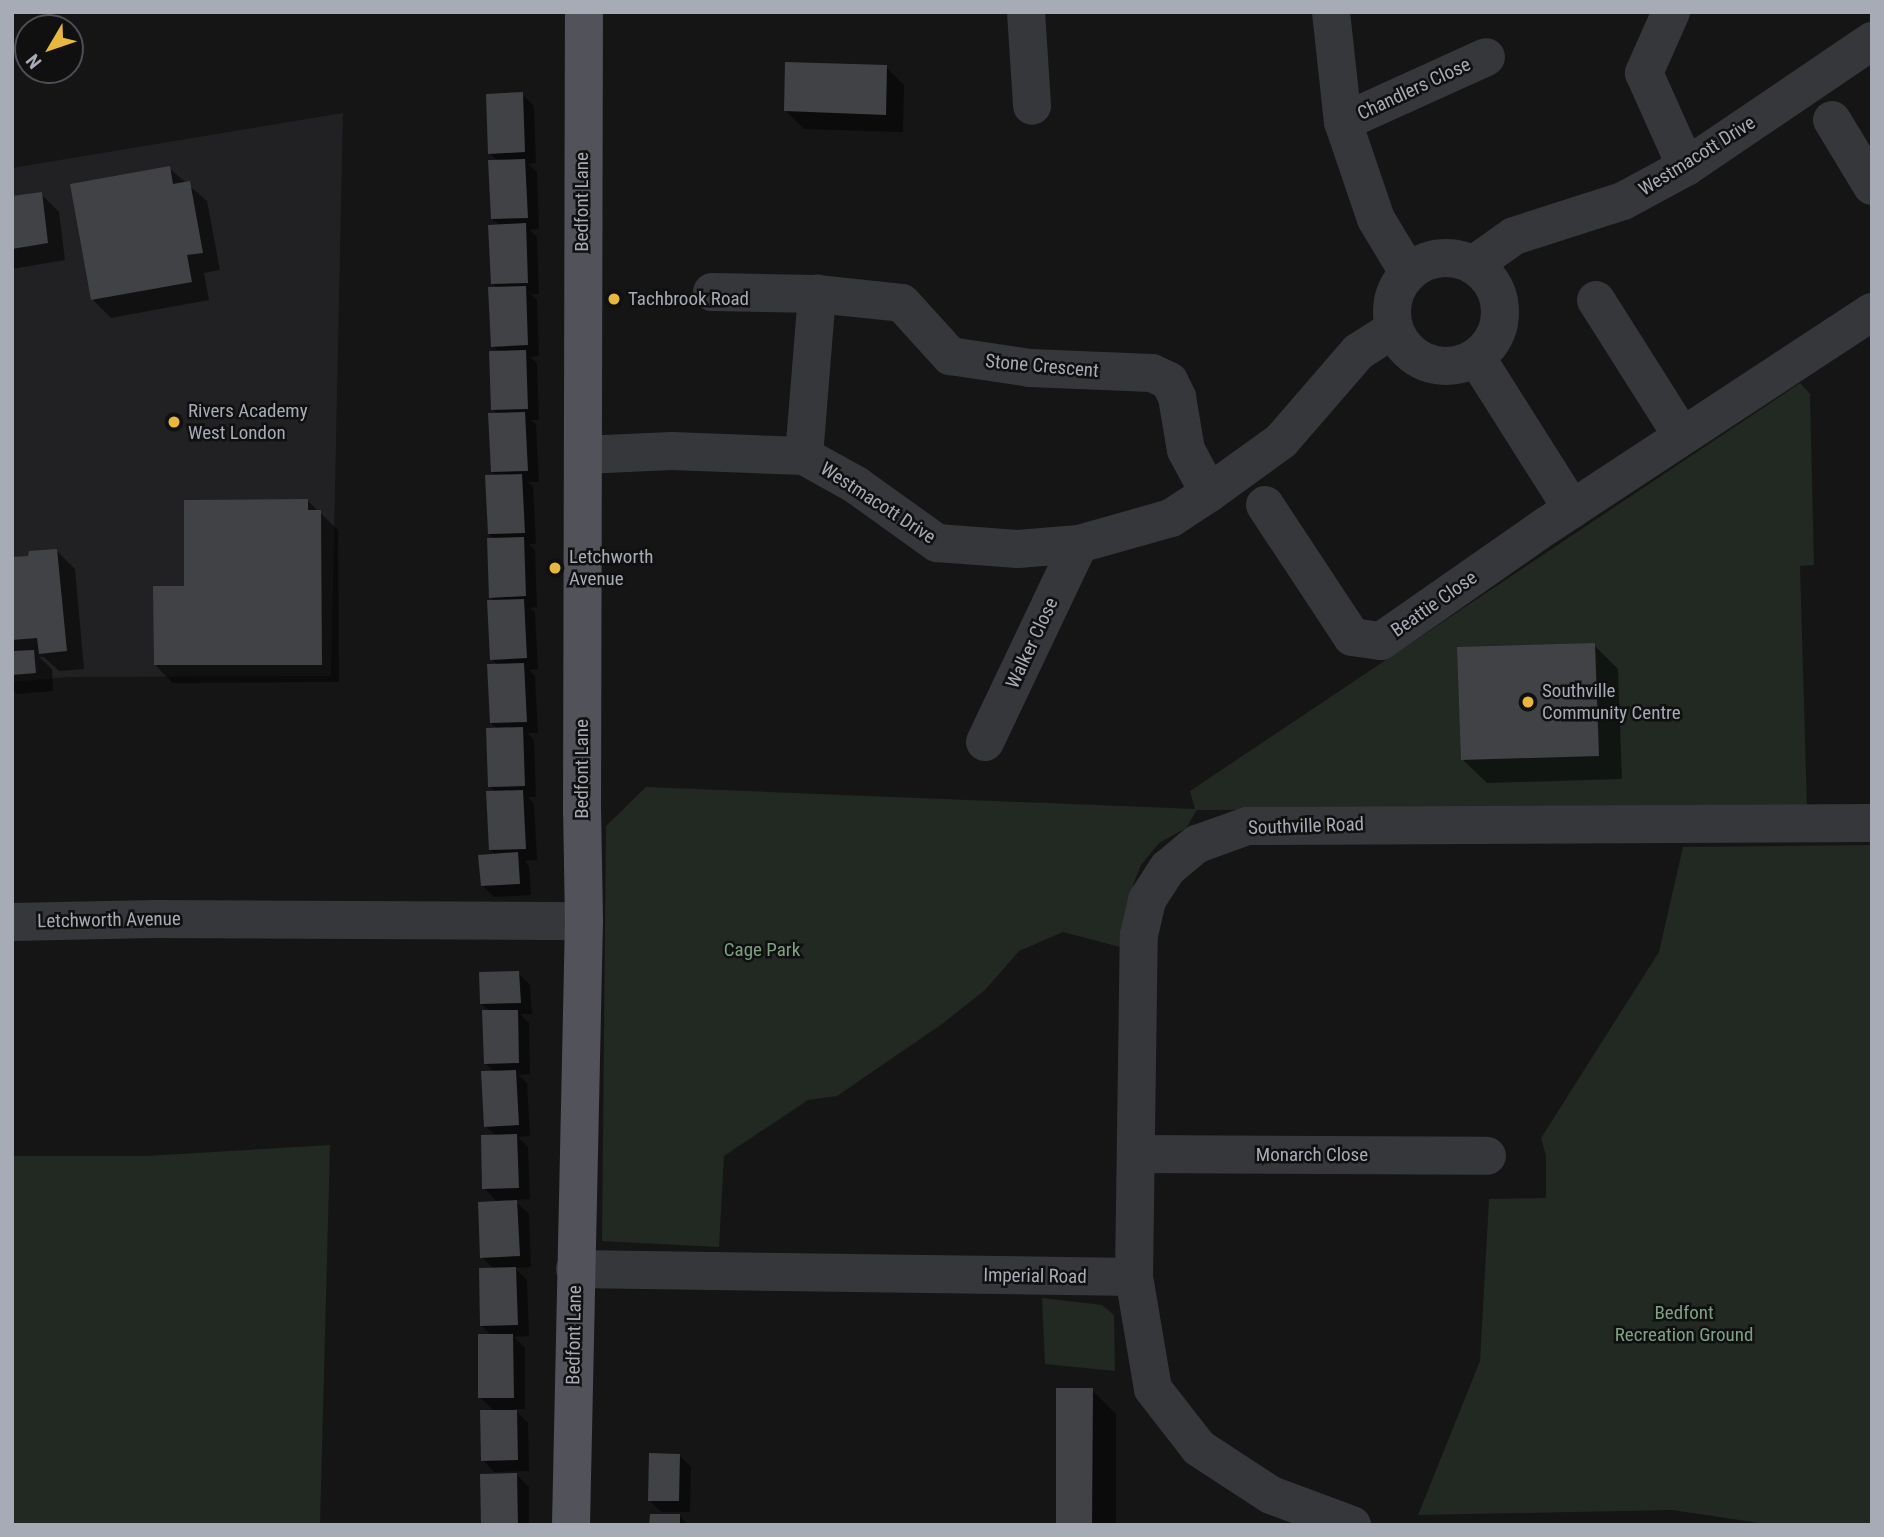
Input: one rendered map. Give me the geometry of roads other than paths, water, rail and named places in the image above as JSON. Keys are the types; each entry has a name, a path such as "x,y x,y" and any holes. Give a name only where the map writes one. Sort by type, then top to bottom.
{"main road":[{"name":"Bedfont Lane","path":"571,1525 584,921 584,12"}],"street":[{"path":"1026,12 1032,106"},
{"name":"Chandlers Close","path":"1331,12 1343,122 1376,219 1408,272"},
{"path":"1671,12 1644,73 1686,167"},
{"name":"Westmacott Drive","path":"1473,265 1514,236 1623,201 1686,167 1872,41"},
{"name":"Chandlers Close","path":"1343,122 1486,57"},
{"path":"1832,120 1872,186"},
{"path":"1439,258 1457,258 1473,265 1487,276 1496,292 1500,310 1498,328 1489,344 1476,357 1453,365 1428,363 1413,355 1394,329 1393,298 1408,272 1422,263 1439,258"},
{"name":"Stone Crescent","path":"712,292 817,294 902,303 950,356 1030,368 1152,373 1169,381 1177,397 1186,450 1209,493"},
{"path":"804,456 817,294"},
{"path":"1595,300 1682,436"},
{"name":"Beattie Close","path":"1265,505 1352,637 1381,641 1572,509 1872,312"},
{"name":"Westmacott Drive","path":"583,455 672,450 804,456 856,485 937,543 1018,549 1079,544 1171,518 1209,493 1281,441 1358,352 1394,329"},
{"path":"1476,357 1572,509"},
{"name":"Walker Close","path":"985,742 1079,544"},
{"name":"Southville Road","path":"1134,1277 1139,935 1147,900 1168,869 1197,844 1247,826 1872,823"},
{"name":"Letchworth Avenue","path":"12,922 154,919 584,921"},
{"name":"Monarch Close","path":"1137,1154 1487,1156"},
{"name":"Imperial Road","path":"575,1269 1134,1277"},
{"path":"1134,1277 1153,1389 1199,1448 1271,1495 1353,1525"}],"place":[{"name":"Tachbrook Road","path":"614,299"},
{"name":"Rivers Academy West London","path":"174,422"},
{"name":"Letchworth Avenue","path":"555,568"},
{"name":"Southville Community Centre","path":"1528,702"}],"park label":[{"name":"Cage Park","path":"762,950"},
{"name":"Bedfont Recreation Ground","path":"1684,1324"}]}
